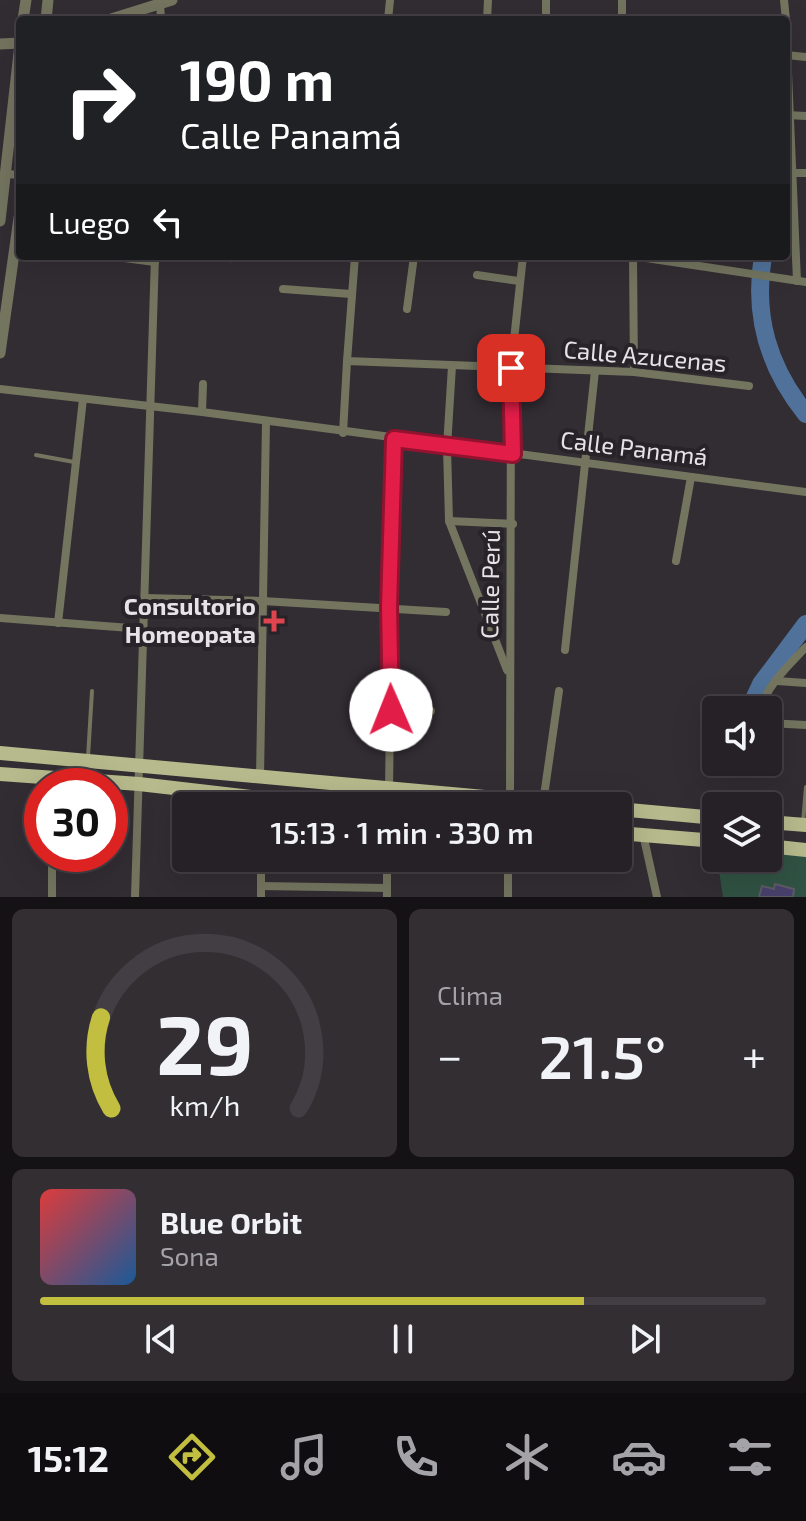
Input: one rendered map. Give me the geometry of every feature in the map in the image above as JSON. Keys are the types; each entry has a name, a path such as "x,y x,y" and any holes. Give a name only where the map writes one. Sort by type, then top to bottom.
{"main road":[{"path":"0,753 139,763 419,792"},
{"path":"0,774 24,777"},
{"path":"128,784 193,792"},
{"path":"632,810 702,817"},
{"path":"782,823 804,825"},
{"path":"632,834 702,840"},
{"path":"782,847 806,850"}],"street":[{"path":"121,16 166,2"},
{"path":"0,221 16,84"},
{"path":"0,129 12,123"},
{"path":"7,174 16,175"},
{"path":"661,260 802,281 790,181"},
{"path":"0,353 16,239"},
{"path":"135,897 155,260"},
{"path":"343,433 355,260"},
{"path":"407,309 413,260"},
{"name":"Calle Perú","path":"510,792 511,368 522,260"},
{"path":"633,260 634,372"},
{"path":"477,275 519,281"},
{"path":"283,289 351,294"},
{"name":"Calle Azucenas","path":"347,361 634,372 749,386"},
{"path":"452,366 447,447 449,521 510,677"},
{"path":"565,650 588,464 595,371"},
{"path":"202,412 203,384"},
{"name":"Calle Panamá","path":"0,389 202,412 447,447 806,492"},
{"path":"58,623 83,399"},
{"path":"260,777 266,422"},
{"path":"389,789 389,607 394,439"},
{"path":"676,561 691,477"},
{"path":"449,521 513,524"},
{"path":"145,598 263,601 446,612"},
{"path":"0,618 143,629"},
{"path":"766,696 806,647"},
{"path":"777,681 806,683"},
{"path":"545,792 559,691"},
{"path":"391,710 431,711"},
{"path":"782,724 806,725"},
{"path":"643,834 657,897"},
{"path":"52,872 52,897"},
{"path":"261,872 261,897"},
{"path":"508,872 508,897"},
{"path":"261,886 387,892"}],"lane":[{"path":"36,455 76,463"},
{"path":"88,760 92,691"},
{"path":"804,825 806,787"}],"green space":[{"path":"782,850 806,853 806,897 723,897 719,872 782,872"}],"building":[{"path":"775,884 794,889 793,897 759,897 762,886 774,889"}],"waterway":[{"path":"762,260 760,299 766,340 782,378 806,414"},
{"path":"755,696 806,624"}],"place":[{"name":"Consultorio Homeopata","path":"274,621"}],"route":[{"path":"391,710 389,607 394,439 513,454 511,368"}]}
